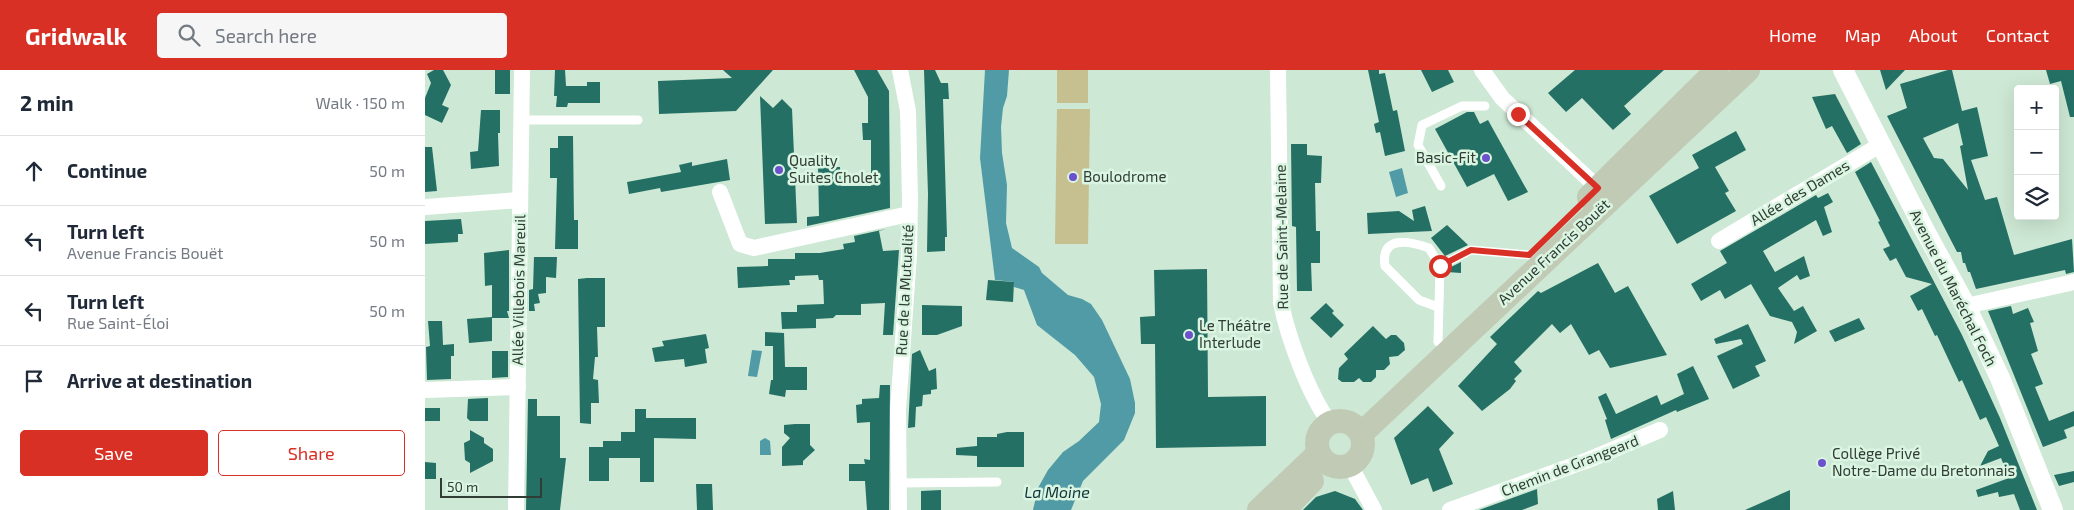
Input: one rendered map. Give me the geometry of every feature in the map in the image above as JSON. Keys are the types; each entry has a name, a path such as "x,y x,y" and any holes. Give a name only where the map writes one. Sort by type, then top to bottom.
{"main road":[{"name":"Avenue Francis Bouët","path":"1348,427 1529,255 1717,70"},
{"name":"Avenue Francis Bouët","path":"1348,427 1751,72"},
{"path":"1259,510 1333,461 1361,455 1363,448 1348,427 1320,432 1317,439 1333,461"},
{"path":"1283,510 1333,461"}],"street":[{"name":"Allée Villebois Mareuil","path":"516,510 521,70"},
{"name":"Rue de la Mutualité","path":"899,510 897,410 906,297 909,214 908,111 900,70"},
{"name":"Rue de Saint-Melaine","path":"1278,70 1281,304 1285,322 1305,376 1322,413 1348,427"},
{"path":"1482,70 1502,98 1598,188"},
{"name":"Avenue du Maréchal Foch","path":"1843,70 1880,145 1966,306 1999,378 2053,510"},
{"name":"Allée des Dames","path":"1719,241 1880,145"},
{"path":"719,192 740,244 755,248 909,214"},
{"path":"425,207 520,200"},
{"path":"1966,306 2074,282"},
{"path":"425,390 518,386"},
{"name":"Chemin de Grangeard","path":"1450,510 1588,460 1660,430"},
{"path":"1333,461 1374,510"}],"lane":[{"path":"1441,186 1418,144 1422,125 1463,106 1485,106"},
{"path":"521,120 638,120"},
{"path":"1438,307 1419,300 1385,266 1386,250 1391,244 1402,242 1429,248 1440,266 1438,342"},
{"path":"1440,266 1471,250 1529,255"},
{"path":"899,483 997,482"}],"shaded area":[{"path":"1057,70 1088,70 1088,103 1057,103"},
{"name":"Boulodrome","path":"1057,109 1090,109 1088,244 1055,244"}],"water":[{"name":"La Moine","path":"985,70 1009,70 1007,96 1003,108 1001,127 1002,153 1007,185 1006,223 1012,248 1039,267 1042,273 1068,295 1091,304 1102,320 1130,379 1135,403 1135,413 1124,440 1083,481 1071,510 1033,510 1038,488 1048,470 1063,452 1079,441 1099,422 1101,404 1094,377 1075,355 1037,325 1024,290 1014,287 1014,282 995,280 980,158"},
{"path":"1402,168 1408,193 1396,197 1389,172"},
{"path":"752,350 762,351 757,377 748,376"},
{"path":"765,438 770,441 771,455 760,455 760,441"}],"building":[{"path":"434,70 443,70 451,85 442,105 449,108 442,123 425,115 425,98 431,83 427,74"},
{"path":"495,70 510,70 510,94 495,94"},
{"path":"555,70 565,70 566,86 587,86 587,82 600,82 600,103 568,103 567,107 556,107 557,96 554,96"},
{"path":"723,70 773,70 736,111 659,114 658,81 732,78"},
{"path":"854,70 877,70 889,91 890,208 807,226 807,217 819,216 818,167 840,167 841,186 871,186 871,140 863,140 862,123 868,123 868,97"},
{"path":"924,70 935,70 941,83 948,83 949,99 943,99 947,237 945,237 945,251 927,252 928,194"},
{"path":"1368,70 1379,70 1379,74 1385,73 1393,111 1397,110 1405,151 1385,156 1380,132 1376,133 1374,124 1379,122"},
{"path":"1421,70 1448,70 1454,82 1432,92"},
{"path":"1575,70 1664,70 1624,106 1631,114 1613,130 1582,98 1566,112 1548,93"},
{"path":"1880,70 1905,70 1886,90"},
{"path":"1952,70 1962,111 1977,107 1988,156 1971,160 1985,200 1997,197 2014,255 2072,239 2074,272 2066,274 2065,270 1976,289 1970,272 1968,272 1965,263 1963,263 1961,252 1957,252 1887,116 1907,108 1900,84","holes":["1958,123 1963,145 1960,146 1968,190 1943,159 1934,158 1923,138"]},
{"path":"2046,70 2074,70 2074,117 2070,117 2061,81 2050,84"},
{"path":"1835,94 1861,144 1847,153 1832,126 1826,129 1812,97"},
{"path":"760,96 773,108 782,99 792,109 797,223 765,224"},
{"path":"481,110 500,110 500,133 498,133 499,166 471,169 470,152 478,151"},
{"path":"1467,112 1474,112 1480,124 1488,120 1528,192 1508,201 1494,174 1467,187 1435,129"},
{"path":"1736,131 1746,150 1715,167 1729,191 1725,193 1736,211 1677,244 1649,196 1699,168 1692,155"},
{"path":"558,136 573,136 574,220 578,220 578,249 555,249 557,178 550,178 550,148 558,148"},
{"path":"1291,144 1307,144 1307,155 1322,156 1321,183 1315,183 1316,231 1320,231 1320,263 1311,263 1312,291 1297,291 1296,227 1292,226"},
{"path":"425,147 432,147 437,191 425,192"},
{"path":"727,159 730,180 661,192 660,188 629,194 627,182 681,172 679,165 692,162 692,166"},
{"path":"1871,162 1962,335 2000,418 2037,510 2020,510 2014,494 1999,497 1998,492 1978,497 1976,490 2009,478 2001,458 1980,466 1988,451 1999,446 1986,417 1980,420 1962,380 1959,382 1937,335 1935,336 1922,309 1918,311 1910,296 1932,284 1906,277 1896,258 1890,261 1883,249 1890,246 1878,222 1880,221 1855,172"},
{"path":"1828,193 1833,202 1824,207 1832,232 1823,236 1816,220 1763,251 1775,272 1804,256 1810,276 1800,280 1797,275 1778,288 1794,311 1803,306 1817,331 1794,344 1797,332 1792,322 1770,316 1751,284 1725,299 1720,290 1701,301 1691,284 1727,263 1720,251 1816,195 1818,198"},
{"path":"1425,206 1432,231 1368,234 1367,213 1399,211 1414,221 1412,210"},
{"path":"461,219 463,234 458,234 458,242 425,244 425,221"},
{"path":"1447,225 1468,245 1445,256 1431,238"},
{"path":"886,229 879,231 883,251 899,250 893,335 883,335 885,303 861,304 861,315 836,315 833,318 816,319 816,328 782,329 781,312 797,312 797,305 824,304 823,280 819,280 818,275 795,276 795,280 789,280 790,285 738,288 737,267 768,266 768,259 795,259 795,253 820,253 844,249 843,244 855,242 854,236"},
{"path":"509,250 509,311 507,311 509,318 492,318 492,341 469,343 467,319 492,317 492,285 485,286 484,253"},
{"path":"534,257 557,257 556,278 546,277 546,293 538,294 540,303 534,304 535,311 529,311 529,290 533,289"},
{"path":"1461,262 1461,273 1447,272 1447,269"},
{"path":"1598,263 1615,293 1628,286 1667,355 1610,368 1599,350 1589,355 1571,324 1560,333 1552,324 1514,362 1522,371 1514,379 1516,381 1510,389 1482,411 1458,386 1497,344 1490,337 1538,291 1541,293"},
{"path":"1207,269 1208,397 1266,396 1266,446 1156,448 1155,344 1141,344 1140,317 1155,316 1154,270"},
{"path":"605,278 605,327 597,327 598,357 595,357 593,379 598,380 599,403 591,403 591,424 580,423 578,279"},
{"path":"988,280 1014,282 1013,302 986,300"},
{"path":"1326,303 1334,311 1332,313 1344,325 1331,338 1310,318"},
{"path":"922,305 962,306 962,326 937,335 922,335"},
{"path":"2011,306 2013,314 2028,308 2034,322 2030,323 2038,351 2031,354 2043,384 2035,387 2049,421 2074,411 2074,426 2064,430 2067,438 2043,447 1988,311"},
{"path":"1859,318 1865,329 1835,342 1829,331"},
{"path":"428,321 442,321 443,345 454,344 454,356 451,356 451,379 427,380 426,347 430,346"},
{"path":"1748,324 1766,361 1755,366 1760,376 1733,389 1717,356 1743,344 1741,339 1716,344 1714,339"},
{"path":"1373,326 1386,339 1391,335 1396,335 1404,343 1405,350 1398,356 1389,357 1390,364 1384,370 1376,370 1376,377 1371,382 1363,382 1359,378 1354,382 1342,382 1338,379 1339,368 1348,359 1344,354"},
{"path":"765,332 784,333 785,367 807,367 807,390 786,390 785,397 769,394 771,380 773,380 773,346 765,346"},
{"path":"706,334 709,348 705,349 707,363 685,367 684,359 655,362 652,348 664,346 662,341"},
{"path":"920,350 929,371 936,368 937,389 931,390 931,394 923,395 922,406 916,407 915,427 908,428 912,354"},
{"path":"492,351 508,351 508,377 492,378"},
{"path":"1693,366 1709,399 1677,412 1676,410 1611,439 1605,420 1607,419 1598,397 1606,393 1616,414 1657,395 1661,405 1684,394 1677,374"},
{"path":"880,385 890,385 889,510 867,510 865,481 849,481 849,464 865,464 864,459 870,460 870,422 857,423 856,405 862,404 862,399 879,398"},
{"path":"488,398 488,421 470,421 467,418 468,399"},
{"path":"528,399 537,399 537,416 560,416 560,458 566,458 560,510 526,510"},
{"path":"1428,406 1454,433 1439,449 1453,484 1433,492 1428,478 1411,485 1394,438"},
{"path":"425,408 440,408 440,421 425,421"},
{"path":"635,409 646,409 646,418 696,418 696,439 654,438 654,482 640,482 640,458 609,458 609,481 589,481 589,447 603,447 603,441 621,441 621,432 635,432"},
{"path":"810,424 810,445 815,450 803,461 803,465 782,466 782,447 790,438 784,433 784,425"},
{"path":"470,430 484,438 484,443 493,449 493,461 470,473 470,463 465,460 464,443 470,440"},
{"path":"1024,432 1024,467 977,467 977,456 956,455 956,448 977,446 977,437 997,437 997,434"},
{"path":"425,462 436,463 436,479 425,479"},
{"path":"2074,471 2074,482 2059,486 2054,475"},
{"path":"696,484 712,484 713,510 697,510"},
{"path":"1537,489 1538,504 1522,510 1479,510"},
{"path":"941,490 941,510 921,510 921,491"},
{"path":"1790,490 1790,510 1745,510"},
{"path":"1335,491 1355,499 1363,510 1303,510 1316,497"},
{"path":"1673,491 1675,510 1658,510 1657,499"}],"place":[{"name":"Basic-Fit","path":"1486,158"},
{"name":"Quality Suites Cholet","path":"779,170"},
{"name":"Boulodrome","path":"1073,177"},
{"name":"Le Théâtre Interlude","path":"1189,335"},
{"name":"Collège Privé Notre-Dame du Bretonnais","path":"1822,463"}],"route":[{"path":"1440,266 1471,250 1529,255 1598,188 1518,114"}]}
